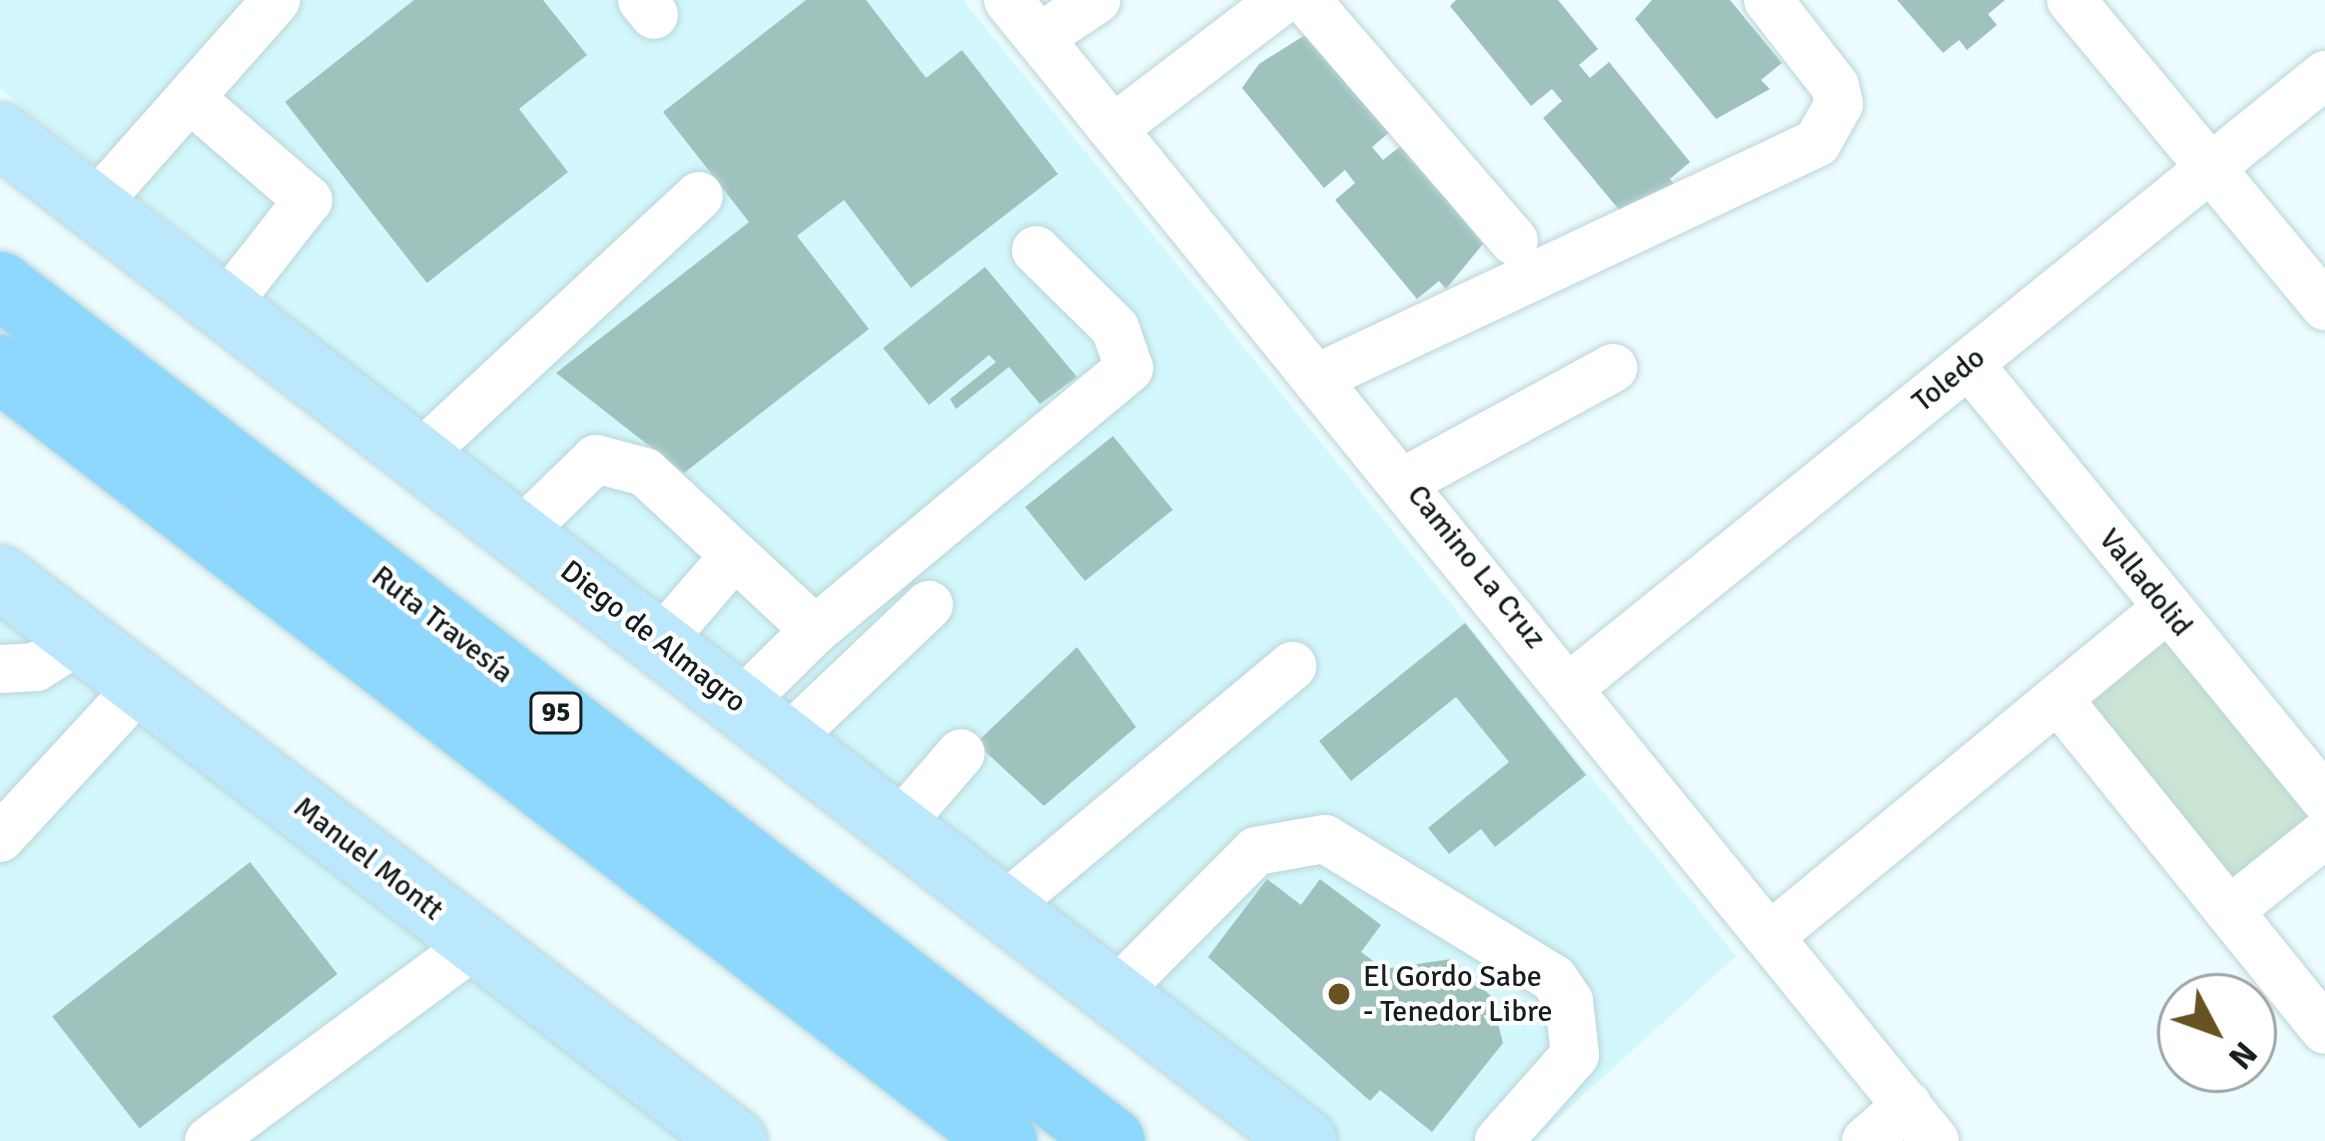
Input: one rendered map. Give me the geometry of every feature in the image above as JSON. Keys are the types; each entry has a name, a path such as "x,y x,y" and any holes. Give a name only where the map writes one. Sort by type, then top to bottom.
{"highway":[{"name":"Ruta Travesía","path":"0,285 1112,1141"},
{"name":"95","path":"0,368 1004,1141"}],"main road":[{"name":"Diego de Almagro","path":"0,134 1305,1141"},
{"name":"Manuel Montt","path":"0,577 735,1141"}],"street":[{"path":"94,206 276,0"},
{"name":"Camino La Cruz","path":"1008,0 1573,685 1921,1123"},
{"path":"1039,38 1096,0"},
{"path":"1114,128 1282,0"},
{"path":"1306,0 1514,241"},
{"path":"1319,377 1817,143 1839,104 1835,86 1768,0"},
{"path":"2071,0 2325,306"},
{"name":"Toledo","path":"1573,685 2325,75"},
{"path":"191,99 310,211 225,306"},
{"path":"419,456 699,196"},
{"path":"764,722 815,630 1130,368 1114,328 1036,250"},
{"name":"Valladolid","path":"1969,364 2325,799"},
{"path":"1405,481 1613,368"},
{"path":"520,533 596,459 615,458 645,472 815,630"},
{"path":"660,642 734,556"},
{"path":"764,722 928,605"},
{"path":"1774,933 2166,609"},
{"path":"0,669 36,667 81,639"},
{"path":"1004,907 1292,666"},
{"path":"0,838 141,685"},
{"path":"2058,699 2325,1030"},
{"path":"898,826 961,753"},
{"path":"2229,911 2325,834"},
{"path":"1115,993 1256,851 1325,839 1554,979 1569,1001 1575,1055 1499,1141"},
{"path":"208,1141 477,943"},
{"path":"1866,1141 1921,1123"}],"shaded area":[{"path":"0,0 963,0 1736,956 1533,1141 1336,1141 0,89"},
{"path":"0,616 688,1141 0,1141"}],"green space":[{"path":"2180,630 2319,814 2214,894 2075,709"}],"building":[{"path":"414,0 543,0 587,55 519,109 568,172 427,283 285,102"},
{"path":"806,0 866,0 926,78 962,50 1058,174 911,288 844,200 797,236 869,329 684,473 556,373 749,222 663,112"},
{"path":"1456,0 1558,0 1598,49 1579,65 1590,78 1609,62 1690,162 1670,179 1677,188 1625,217 1543,118 1562,101 1552,89 1531,106 1450,6"},
{"path":"1652,0 1730,0 1782,63 1761,80 1770,89 1716,119 1635,19"},
{"path":"1897,0 2005,0 1988,14 1997,25 1967,50 1959,40 1943,53"},
{"path":"1310,32 1391,131 1372,147 1383,160 1402,145 1483,244 1446,289 1439,281 1417,299 1335,200 1355,183 1345,170 1324,188 1242,88 1259,64"},
{"path":"985,267 1077,377 1040,404 1009,367 956,409 950,399 996,362 989,355 929,405 883,348"},
{"path":"1113,436 1173,510 1085,581 1025,507"},
{"path":"1465,623 1586,775 1495,847 1481,829 1449,854 1428,828 1509,762 1456,697 1351,781 1319,741"},
{"path":"1077,647 1136,727 1044,806 976,743"},
{"path":"250,862 337,974 140,1128 52,1017"},
{"path":"1267,879 1301,905 1320,879 1381,925 1361,952 1384,969 1451,959 1491,996 1503,1043 1432,1132 1380,1090 1370,1101 1208,957"}],"place":[{"name":"El Gordo Sabe - Tenedor Libre","path":"1339,994"}]}
